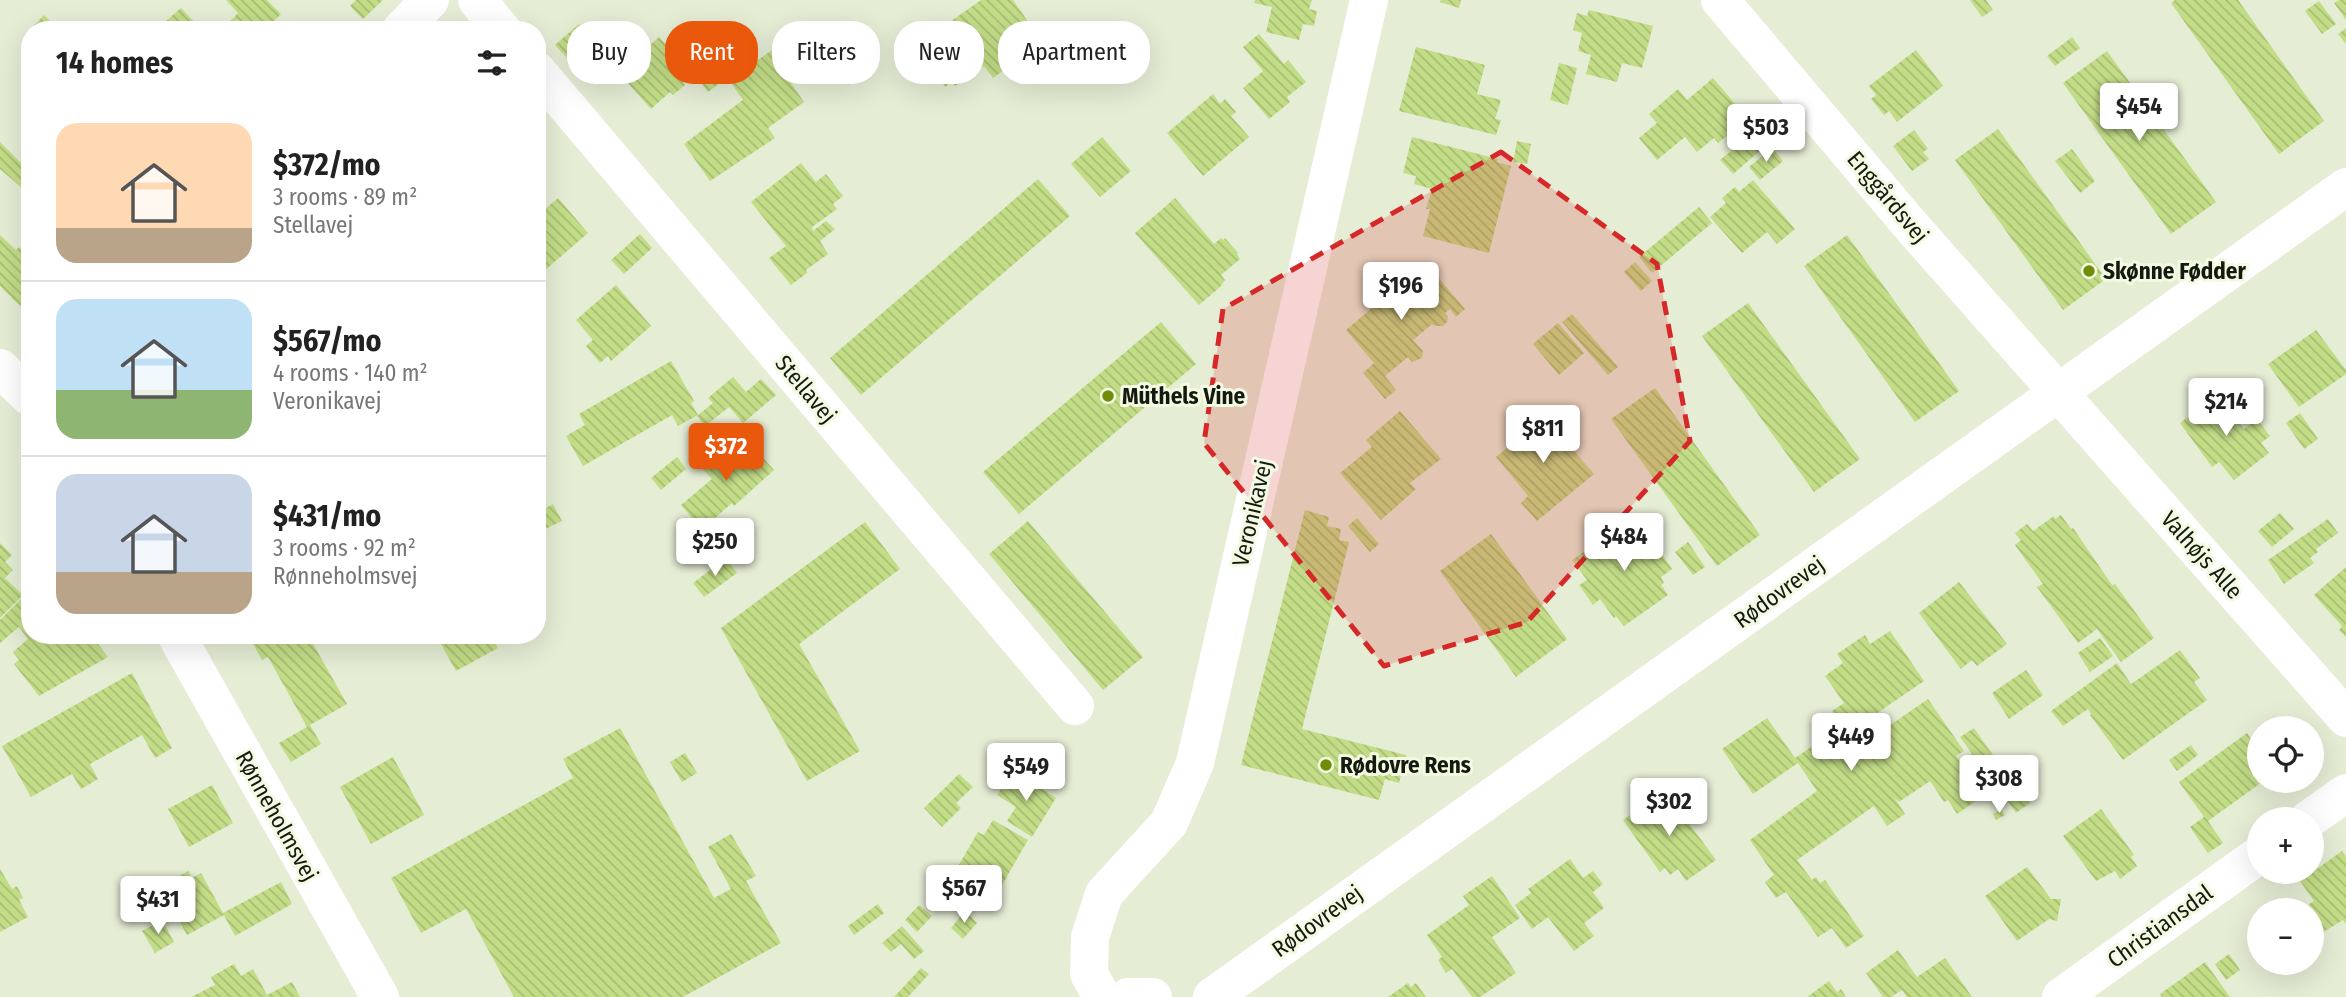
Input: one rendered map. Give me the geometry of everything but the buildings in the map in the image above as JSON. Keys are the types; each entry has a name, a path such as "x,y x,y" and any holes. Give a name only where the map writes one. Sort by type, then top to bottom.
{"street":[{"path":"410,21 430,0"},
{"path":"477,0 494,21"},
{"name":"Veronikavej","path":"1102,997 1090,974 1090,937 1104,894 1169,823 1195,764 1369,0"},
{"name":"Enggårdsvej","path":"1720,0 1912,227 2058,393"},
{"name":"Stellavej","path":"546,82 1075,706"},
{"name":"Rødovrevej","path":"1212,997 2346,187"},
{"path":"0,368 21,388"},
{"name":"Valhøjs Alle","path":"2058,393 2346,718"},
{"name":"Rønneholmsvej","path":"181,644 380,997"},
{"path":"2324,808 2346,793"},
{"name":"Christiansdal","path":"2062,997 2247,864"},
{"path":"1128,997 1153,997"}],"highlighted area":[{"path":"1501,152 1657,264 1690,441 1527,622 1384,666 1204,443 1223,309"}],"place":[{"name":"Skønne Fødder","path":"2089,271"},
{"name":"Müthels Vine","path":"1108,396"},
{"name":"Rødovre Rens","path":"1326,765"}]}
